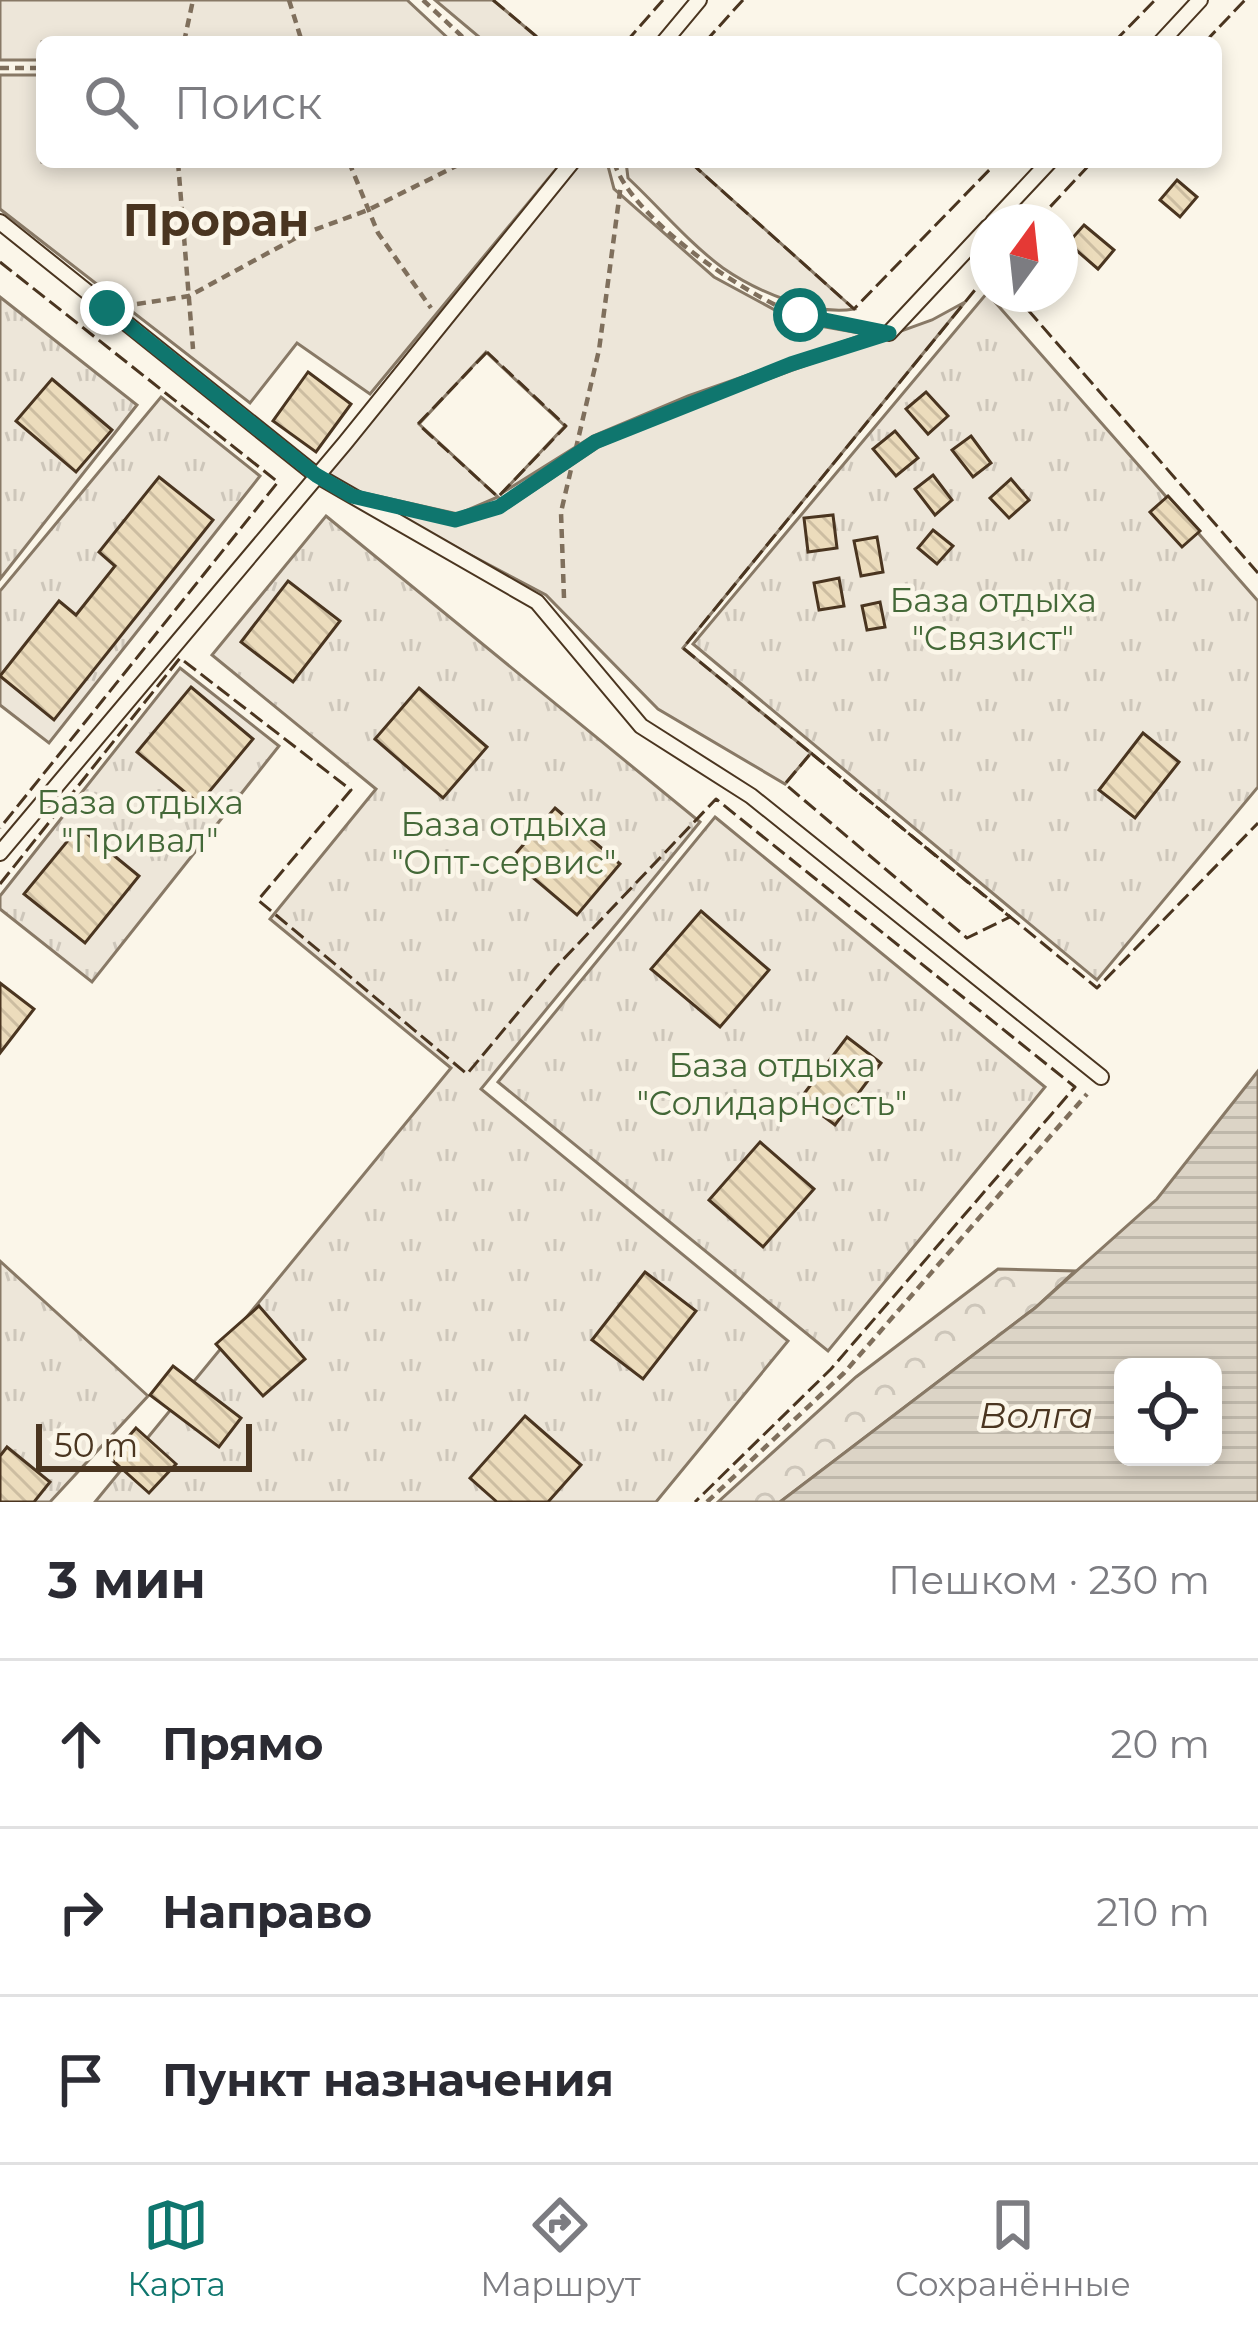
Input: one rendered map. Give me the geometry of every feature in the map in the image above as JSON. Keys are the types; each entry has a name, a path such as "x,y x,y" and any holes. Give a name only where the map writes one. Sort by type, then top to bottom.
{"lane":[{"path":"669,36 699,0"},
{"path":"1167,36 1201,0"},
{"path":"0,853 567,168"},
{"path":"1010,204 1043,168"},
{"path":"0,222 316,475 538,602 641,726 751,796 1101,1077"},
{"path":"889,333 970,246"}],"path":[{"path":"185,36 194,0"},
{"path":"289,0 300,36"},
{"path":"423,0 462,36"},
{"path":"0,68 36,68"},
{"path":"178,168 195,378"},
{"path":"351,168 377,233 443,322"},
{"path":"107,308 189,296 302,234 368,210 452,168"},
{"path":"565,634 561,512 599,350 621,184 616,168"},
{"path":"621,184 716,272 800,315 889,333"},
{"path":"434,516 455,520 499,507 595,442 691,401 889,333"},
{"path":"707,1502 844,1373 1101,1077"}],"green space":[{"path":"0,0 407,0 446,36 36,36 36,60 0,60"},
{"path":"435,0 493,0 536,36 478,36"},
{"path":"0,75 36,75 36,168 557,168 370,394 297,343 250,403 0,209"},
{"path":"575,168 609,168 614,189 714,277 797,322 865,334 688,396 593,436 502,493 565,426 486,352 419,424 498,497 458,514 355,491 326,474"},
{"path":"627,168 697,168 854,309 821,309 752,285 723,268 628,178"},
{"path":"0,297 137,405 0,579"},
{"path":"965,302 683,648 811,753 785,784 658,709 546,595 380,507 457,525 503,511 600,446 696,405 932,320"},
{"name":"База отдыха \"Связист\"","path":"971,312 1004,312 1258,601 1258,787 1097,980 693,644"},
{"path":"161,397 260,476 49,743 0,705 0,591"},
{"name":"База отдыха \"Опт-сервис\"","path":"326,516 700,822 481,1089 788,1341 656,1502 95,1502 451,1068 270,919 376,789 212,655"},
{"name":"База отдыха \"Привал\"","path":"180,668 279,746 92,982 0,909 0,896"},
{"name":"База отдыха \"Солидарность\"","path":"715,817 1045,1087 828,1351 498,1082"},
{"path":"0,1261 148,1396 50,1502 0,1502"},
{"path":"998,1269 1075,1271 1035,1308 780,1502 718,1502 856,1377"}],"water":[{"name":"Волга","path":"1258,1071 1258,1502 780,1502 1035,1308 1157,1199"}],"building":[{"path":"1177,180 1197,197 1180,217 1160,200"},
{"path":"1084,225 1114,250 1098,269 1078,252 1078,232"},
{"path":"308,372 351,404 316,452 273,421"},
{"path":"52,379 112,430 76,472 16,421"},
{"path":"926,392 948,416 928,434 906,409"},
{"path":"895,431 918,458 896,476 873,449"},
{"path":"971,436 991,463 973,477 952,450"},
{"path":"933,475 952,500 935,515 915,489"},
{"path":"159,477 213,520 54,720 0,676 59,601 76,615 115,566 99,552"},
{"path":"1011,479 1029,500 1009,518 990,498"},
{"path":"1168,496 1200,531 1182,547 1150,512"},
{"path":"833,515 837,548 808,552 804,518"},
{"path":"933,530 953,546 937,564 918,548"},
{"path":"877,537 883,572 861,576 854,541"},
{"path":"839,578 844,606 819,610 814,583"},
{"path":"288,581 340,621 293,682 241,642"},
{"path":"880,602 885,627 867,630 862,606"},
{"path":"191,687 253,739 199,804 137,752"},
{"path":"419,688 487,747 443,798 375,739"},
{"path":"1143,733 1179,762 1135,818 1099,790"},
{"path":"555,808 620,864 577,915 511,859"},
{"path":"79,827 139,876 85,943 24,894"},
{"path":"701,911 769,970 720,1027 651,969"},
{"path":"0,983 34,1009 0,1053"},
{"path":"847,1037 881,1063 835,1125 800,1099"},
{"path":"760,1142 814,1189 763,1247 709,1200"},
{"path":"645,1272 696,1311 643,1379 592,1340"},
{"path":"259,1306 305,1359 263,1396 216,1344"},
{"path":"173,1366 241,1418 219,1447 150,1395"},
{"path":"525,1416 581,1465 548,1502 497,1502 470,1478"},
{"path":"136,1428 176,1464 149,1493 110,1458"},
{"path":"7,1447 50,1482 34,1502 0,1502 0,1456"}],"fence":[{"path":"493,0 536,36"},
{"path":"631,36 663,0"},
{"path":"710,36 743,0"},
{"path":"1120,36 1155,0"},
{"path":"1211,36 1245,0"},
{"path":"697,168 854,309 991,168"},
{"path":"1053,204 1086,168"},
{"path":"0,262 278,482 0,828"},
{"path":"970,296 683,648 1097,988 1258,823"},
{"path":"1030,312 1258,573"},
{"path":"487,352 566,426 498,497 418,424 487,352"},
{"path":"0,884 180,658 351,790 258,900 467,1074 556,967 716,799 1075,1087 831,1369 695,1502"},
{"path":"811,753 1010,917 967,938 785,784 811,753"}],"district":[{"name":"Проран","path":"216,220"}],"route":[{"path":"107,308 316,475 352,496 455,520 499,507 595,442 691,401 889,333 800,315"}]}
